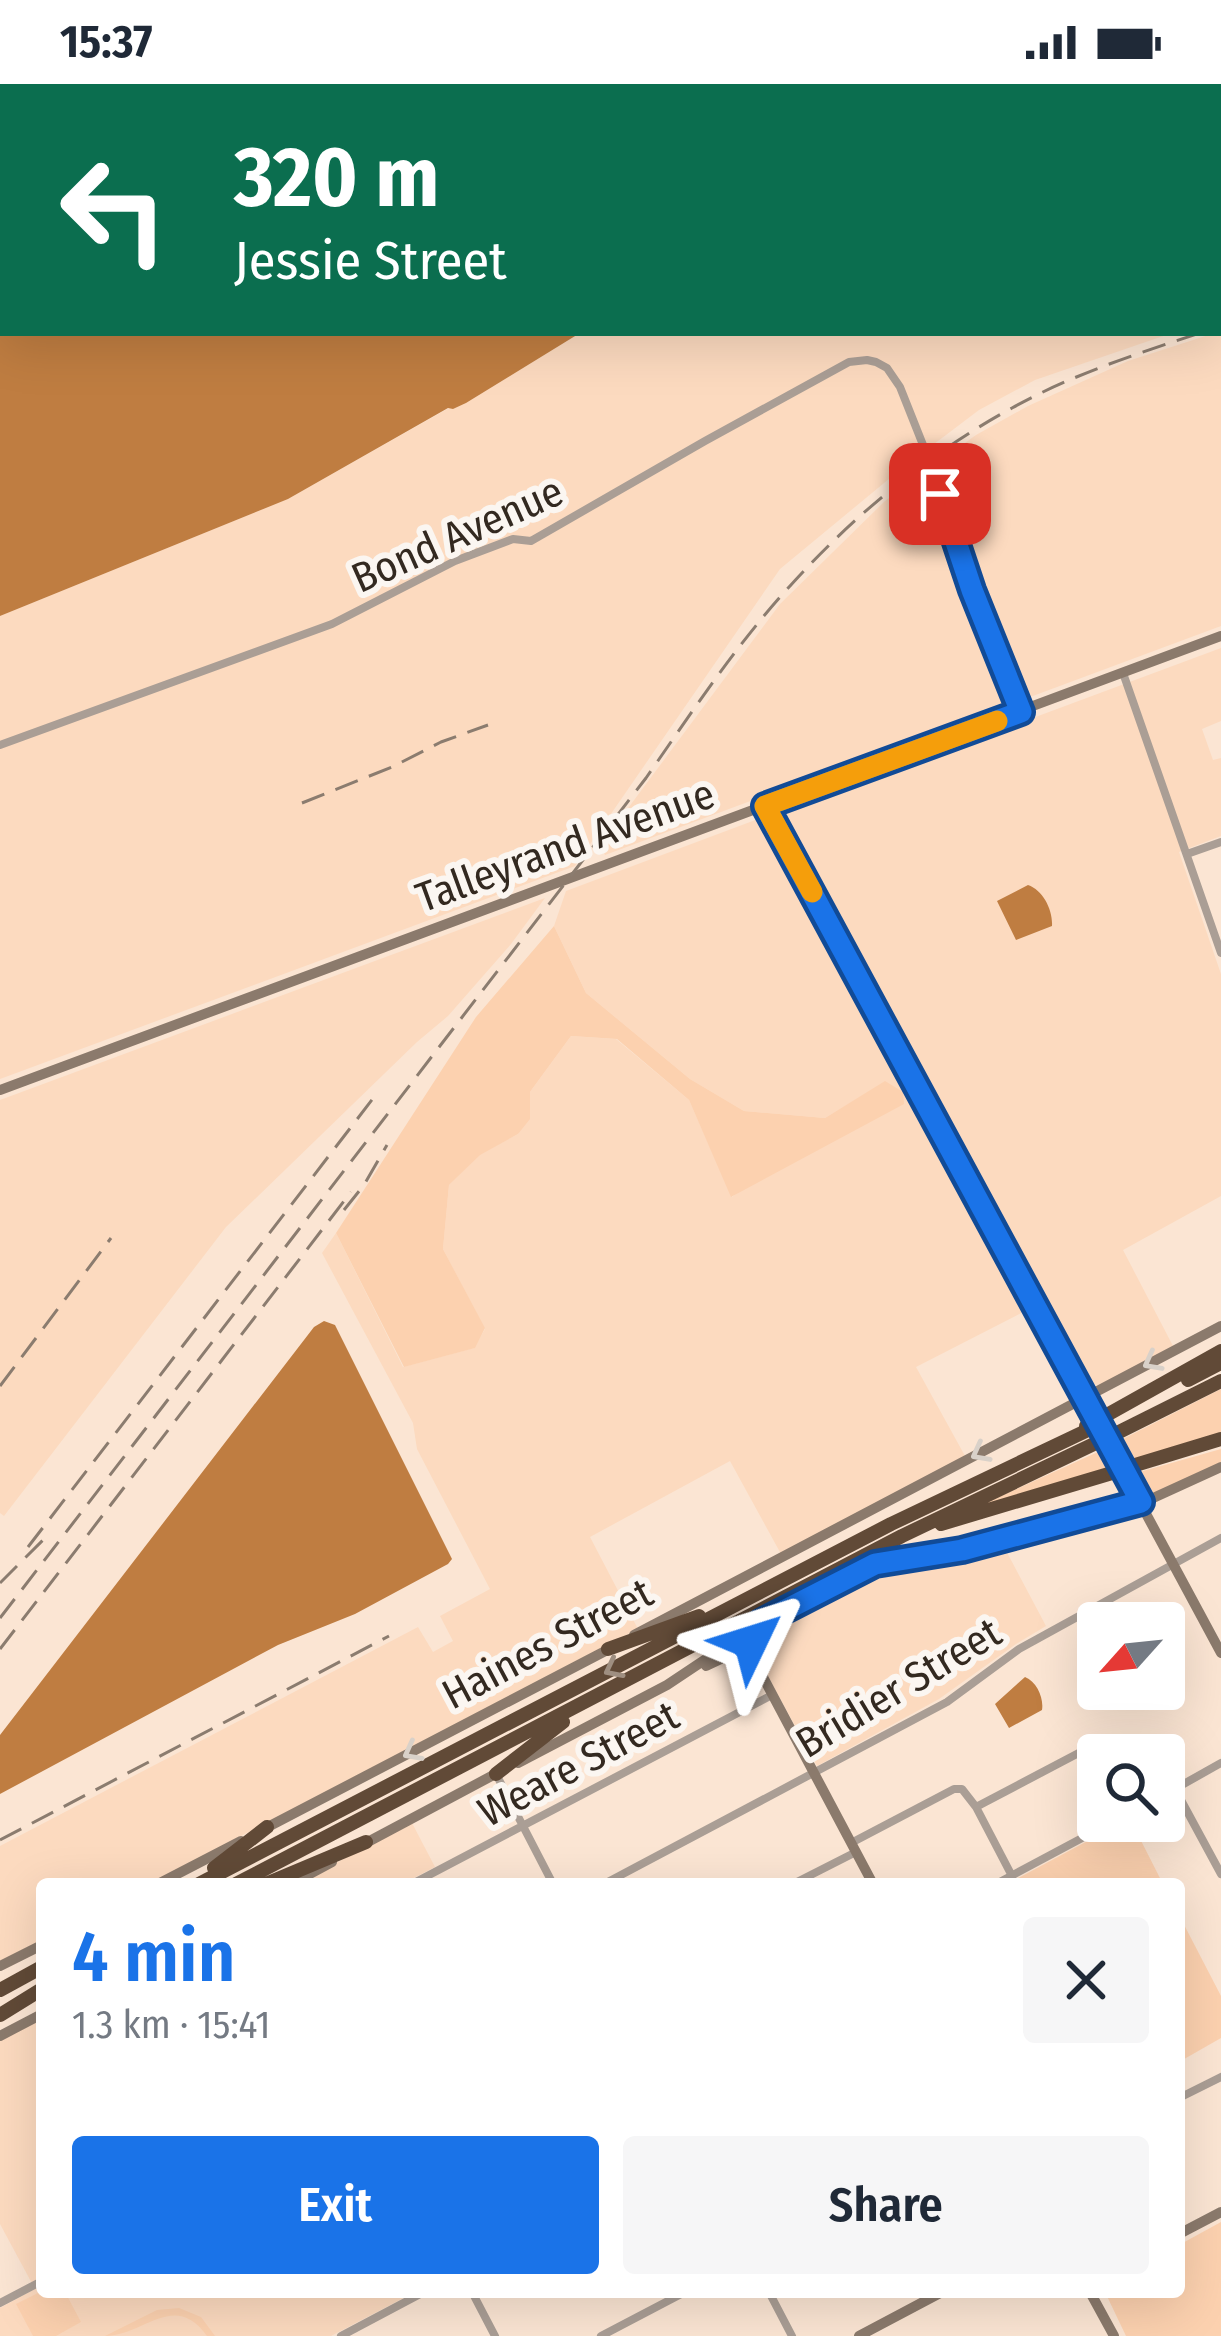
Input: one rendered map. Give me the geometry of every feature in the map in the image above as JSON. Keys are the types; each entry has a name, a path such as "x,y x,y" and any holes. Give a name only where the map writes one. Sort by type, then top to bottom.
{"highway":[{"path":"1109,1423 1221,1351"},
{"path":"247,1878 902,1536 1221,1363"},
{"path":"1109,1423 1221,1381"},
{"path":"211,1878 891,1524 1090,1433"},
{"path":"902,1536 1221,1439"},
{"path":"608,1649 754,1596"},
{"path":"496,1774 621,1683"},
{"path":"199,1878 267,1828"},
{"path":"280,1878 366,1842"},
{"path":"0,1987 36,1970"},
{"path":"0,2005 36,1990"},
{"path":"0,2014 36,1991"}],"street":[{"name":"Bond Avenue","path":"0,745 332,624 454,561 513,538 531,541 849,362 866,360 894,376 904,398 1021,712"},
{"name":"Talleyrand Avenue","path":"0,1090 1221,636"},
{"path":"1124,673 1221,953"},
{"path":"765,806 1221,1653"},
{"path":"1186,854 1221,842"},
{"name":"Haines Street","path":"170,1878 1221,1326"},
{"path":"667,1685 760,1623 875,1564 962,1550 1141,1502 1221,1467"},
{"name":"Bridier Street","path":"615,1878 947,1702 1018,1649 1221,1538"},
{"path":"760,1623 751,1642 755,1662 870,1878"},
{"path":"302,1878 733,1653 743,1652 755,1662"},
{"name":"Weare Street","path":"424,1878 772,1695"},
{"path":"976,1807 1077,1753"},
{"path":"1185,1783 1221,1763"},
{"path":"496,1774 551,1878"},
{"path":"803,1878 954,1789 965,1791 976,1807 1012,1876"},
{"path":"1185,1807 1221,1874"},
{"path":"1008,1878 1077,1841"},
{"path":"0,1966 36,1948"},
{"path":"0,2036 36,2017"},
{"path":"1185,2095 1221,2077"},
{"path":"1185,2231 1221,2212"},
{"path":"0,2302 36,2284"},
{"path":"341,2336 413,2298"},
{"path":"475,2298 496,2336"},
{"path":"602,2336 674,2298"},
{"path":"773,2298 792,2336"},
{"path":"860,2336 930,2298"},
{"path":"1093,2298 1114,2336"}],"shaded area":[{"path":"0,336 575,336 466,403 448,408 288,499 0,616"},
{"path":"575,336 1163,336 1035,380 979,410 780,569 575,866 0,1079 0,616 288,499 449,408 466,403"},
{"path":"1206,336 1221,336 1221,626 605,855 601,846 780,604 885,501 976,435 1128,361"},
{"path":"1221,648 1221,721 1202,729 1213,760 1221,758 1221,836 1179,852 1221,974 1221,1196 1123,1250 1173,1346 1100,1385 1088,1384 1078,1374 781,823 781,815"},
{"path":"758,819 771,827 1029,1309 916,1367 965,1456 781,1554 730,1461 590,1537 638,1629 161,1878 36,1878 36,1943 0,1962 0,1846 418,1627 433,1652 453,1641 440,1616 490,1589 417,1449 413,1423 322,1253 336,1233 403,1367 474,1348 485,1329 443,1249 449,1185 480,1154 518,1134 530,1092 571,1036 616,1039 689,1100 732,1197 885,1082 825,1118 744,1111 690,1079 586,993 554,926 566,891"},
{"path":"1028,885 1046,901 1052,926 1016,940 997,901"},
{"path":"545,898 448,1016 226,1227 4,1516 0,1513 0,1100"},
{"path":"554,926 586,993 690,1079 744,1111 825,1118 885,1081 903,1092 904,1104 731,1197 689,1100 617,1039 571,1036 530,1092 530,1119 518,1134 480,1155 449,1185 443,1249 485,1328 475,1348 404,1367 336,1233 476,1017"},
{"path":"324,1321 335,1325 452,1559 355,1614 278,1645 0,1794 0,1735 314,1327"},
{"path":"1221,1389 1221,1435 1130,1461 1119,1441"},
{"path":"1221,1449 1221,1464 1152,1496 1141,1489 1136,1473"},
{"path":"1100,1451 1109,1467 977,1507"},
{"path":"1002,1543 1046,1626 939,1699 817,1766 757,1656 754,1636 763,1626 868,1571"},
{"path":"1025,1677 1039,1691 1042,1710 1009,1728 995,1704"},
{"path":"412,1823 435,1867 414,1878 307,1878"},
{"path":"1086,1842 1142,1842 1160,1878 1018,1878"},
{"path":"1185,1927 1221,1996 1221,2038 1185,2059"},
{"path":"36,2022 36,2298 404,2298 331,2336 0,2336 0,2308 35,2289 0,2224 0,2041"},
{"path":"1221,2222 1221,2336 1126,2336 1108,2298 1185,2298 1185,2242"},
{"path":"36,2294 36,2298 68,2298 81,2322 56,2336 33,2336 16,2304"},
{"path":"179,2308 201,2317 215,2336 207,2336 183,2317 171,2316 105,2336 157,2310"}],"railway":[{"path":"0,1618 790,586 894,488 981,426 1081,375 1191,336"},
{"path":"302,803 488,725"},
{"path":"28,1547 378,1092"},
{"path":"344,1210 387,1145"},
{"path":"0,1649 351,1192"},
{"path":"0,1386 111,1238"},
{"path":"0,1583 44,1539"},
{"path":"0,1840 389,1636"}],"slow traffic":[{"path":"812,892 765,806 997,721"}],"route":[{"path":"751,1642 760,1623 875,1564 962,1550 1141,1502 765,806 1021,712 940,494"}]}
